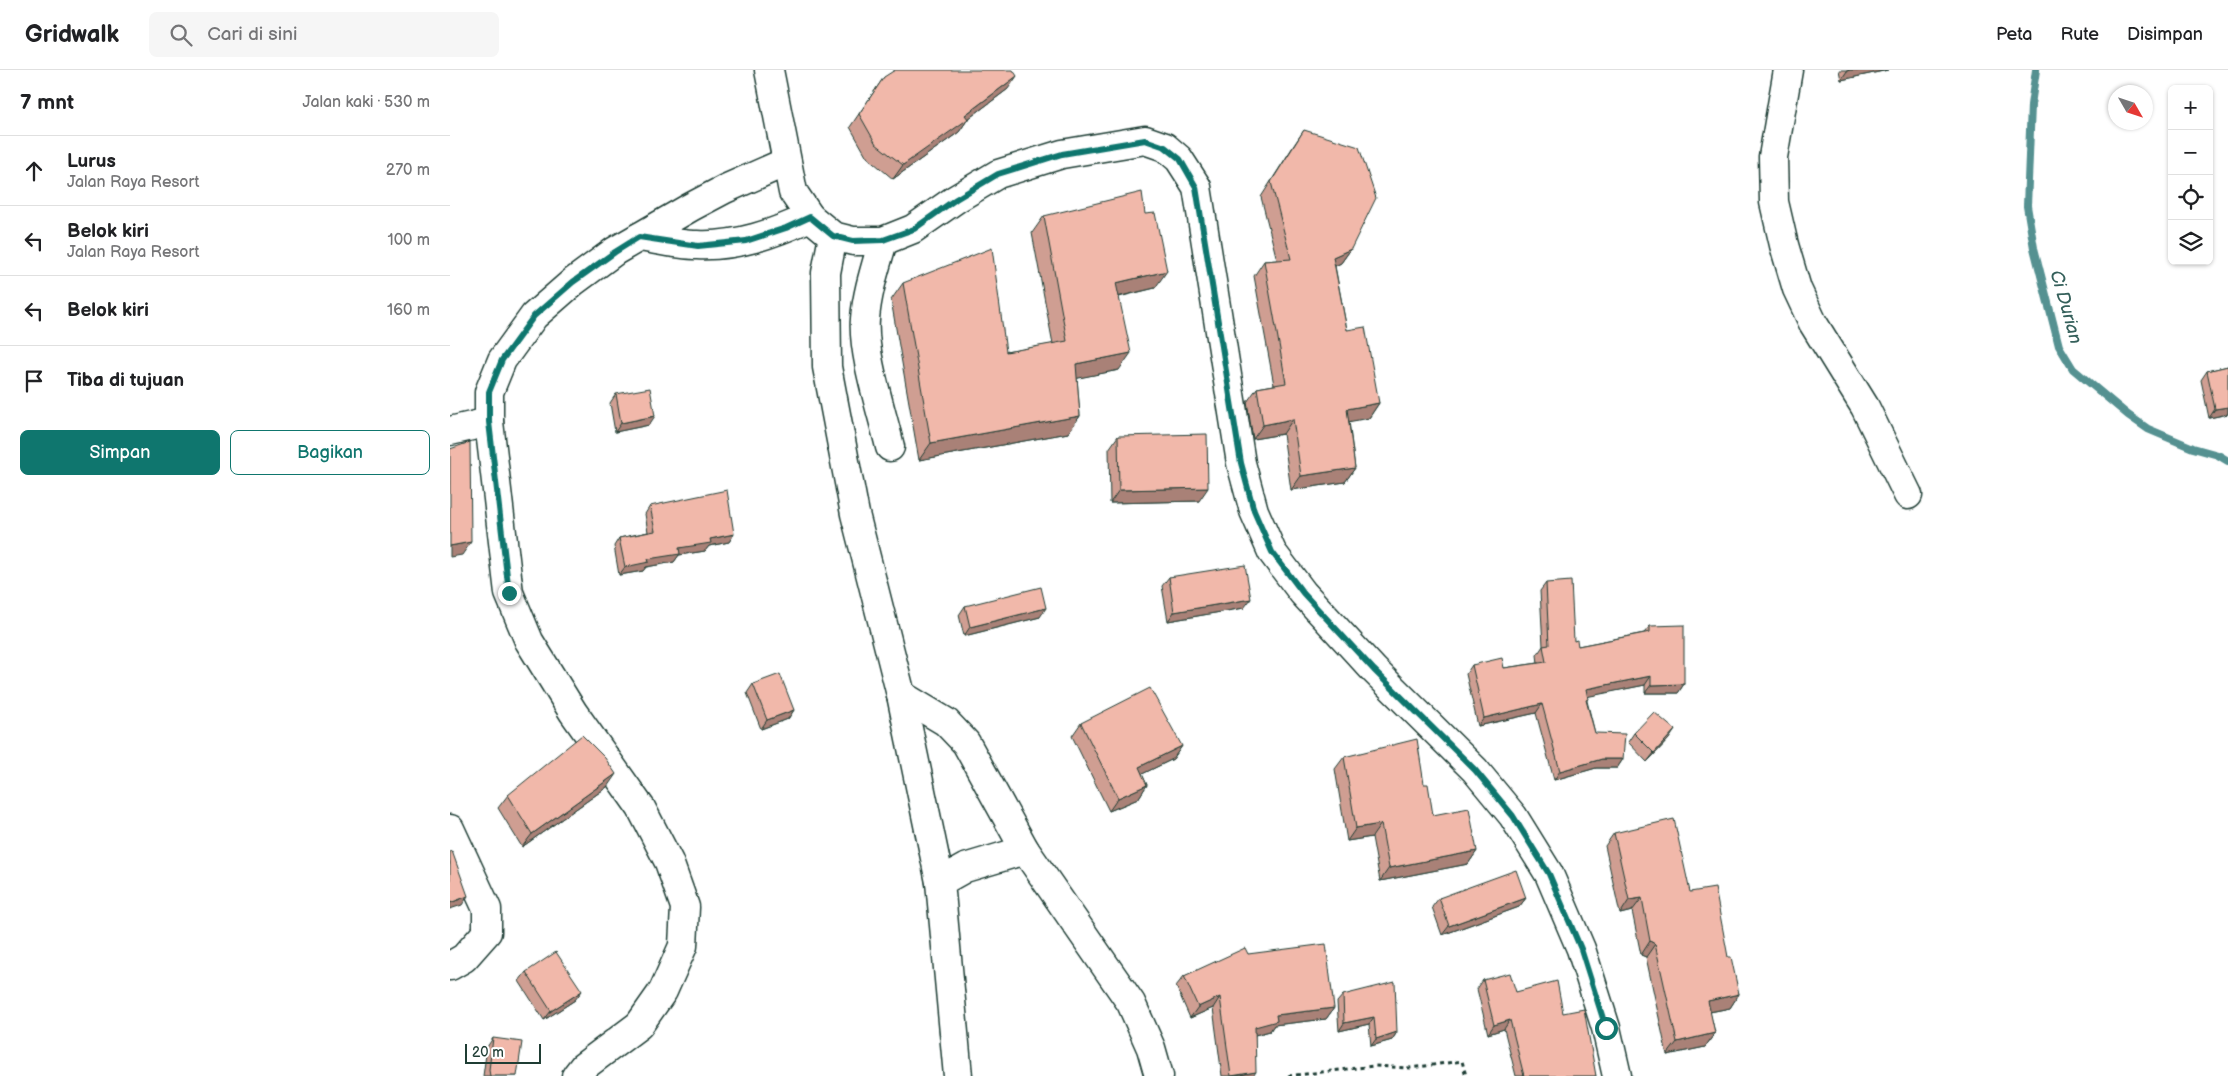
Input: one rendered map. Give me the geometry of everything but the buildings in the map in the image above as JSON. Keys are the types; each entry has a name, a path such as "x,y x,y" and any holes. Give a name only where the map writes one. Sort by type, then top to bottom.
{"street":[{"path":"769,70 793,192 810,217 833,236 853,241 883,240 914,229 956,199 998,174 1062,154 1145,140 1165,147 1180,159 1196,187 1241,463 1254,511 1272,552 1303,593 1374,670 1475,770 1513,816 1549,874 1581,949 1606,1028 1617,1076"},
{"path":"1788,70 1773,157 1774,202 1784,245 1797,289 1813,323 1865,407 1908,495"},
{"path":"576,1076 583,1067 639,1025 663,991 683,946 685,907 669,862 641,808 574,712 529,641 509,593 489,422 489,392 502,360 534,316 573,282 639,237 725,189 786,162"},
{"path":"639,237 698,246 746,241 786,228 810,217"},
{"path":"833,236 826,273 827,367 855,514 901,695 940,882 958,1076"},
{"path":"883,240 870,288 865,320 867,350 890,447"},
{"path":"450,431 489,422"},
{"path":"901,695 946,722 966,743 1025,850 1131,1003 1151,1048 1158,1076"},
{"path":"450,829 487,909 487,932 464,958 450,966"},
{"path":"940,882 966,868 1025,850"}],"path":[{"path":"1288,1076 1374,1066 1410,1068 1462,1061 1466,1076"}],"waterway":[{"name":"Ci Durian","path":"2036,70 2031,105 2027,206 2034,248 2059,346 2073,369 2128,415 2148,429 2193,448 2218,455 2228,461"}],"route":[{"path":"509,593 489,422 489,392 502,360 534,316 573,282 615,252 639,237 698,246 746,241 786,228 810,217 833,236 853,241 883,240 914,229 956,199 998,174 1062,154 1145,140 1165,147 1180,159 1196,187 1241,463 1254,511 1272,552 1303,593 1374,670 1475,770 1513,816 1549,874 1581,949 1606,1028"}]}
